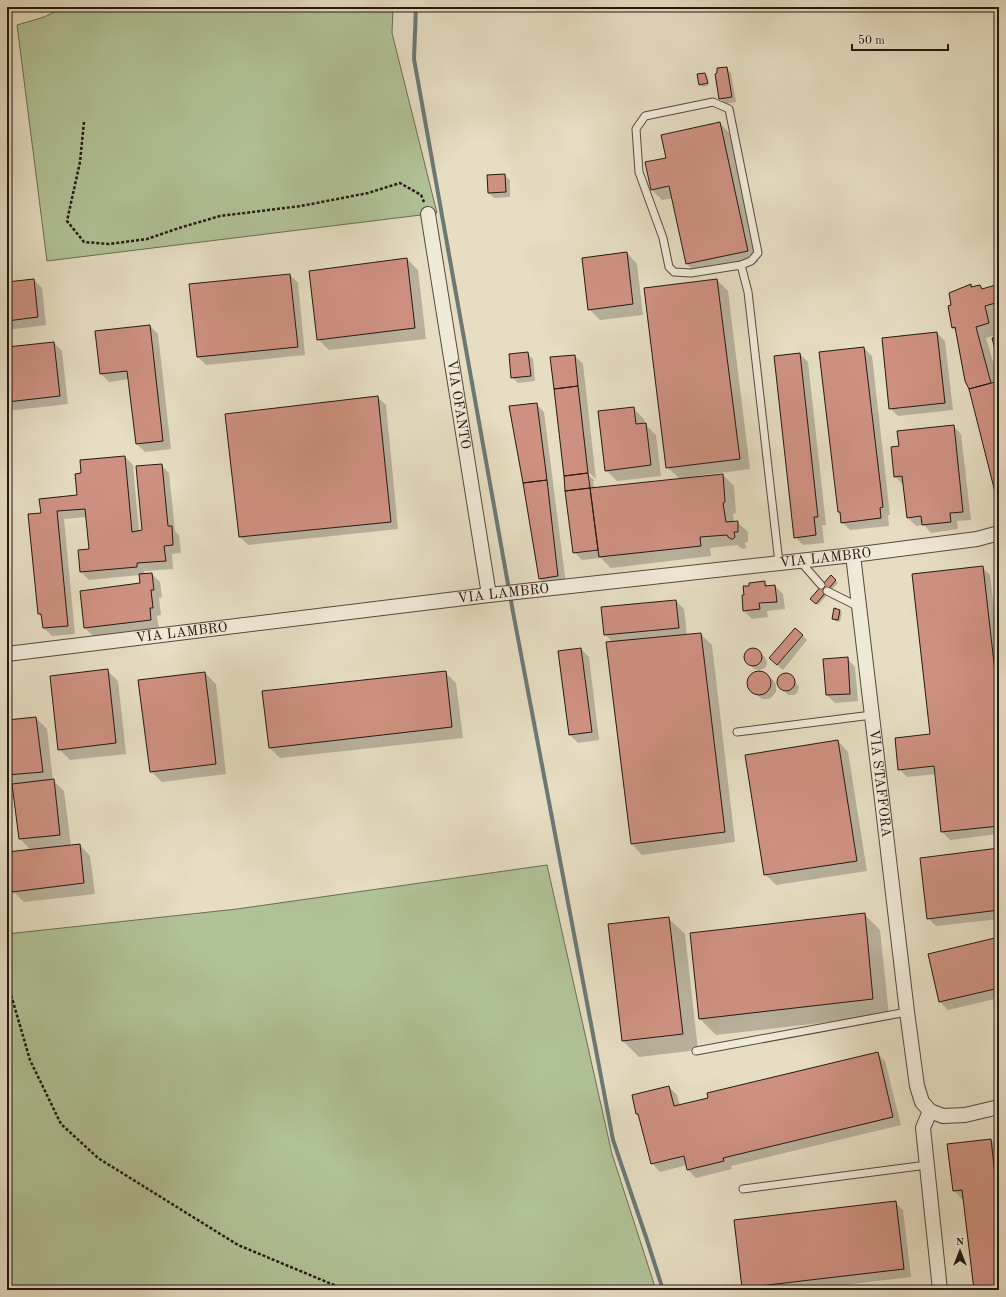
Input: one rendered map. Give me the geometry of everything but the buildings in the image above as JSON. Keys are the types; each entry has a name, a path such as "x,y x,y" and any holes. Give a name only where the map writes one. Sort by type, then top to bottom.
{"street":[{"name":"VIA OFANTO","path":"428,214 493,595"},
{"name":"VIA LAMBRO","path":"7,654 493,595 853,555 977,539 999,533"},
{"name":"VIA STAFFORA","path":"853,555 917,1086 922,1102 930,1111"},
{"path":"940,1290 924,1128 930,1111 943,1116 950,1116 965,1115 999,1107"}],"lane":[{"path":"713,102 729,109 758,253 751,261 741,265 691,273 674,272 669,267 663,238 639,172 636,129 645,116 713,102"},
{"path":"741,265 748,298 779,563"},
{"path":"800,561 824,588 860,608"},
{"path":"737,732 872,715"},
{"path":"696,1051 907,1012"},
{"path":"743,1189 927,1165"}],"path":[{"path":"84,122 80,162 67,221 84,242 110,244 147,239 220,216 301,206 368,194 400,183 421,195 428,214"},
{"path":"7,981 30,1060 61,1124 98,1158 238,1246 346,1290"}],"green space":[{"path":"65,7 393,7 392,33 437,213 47,261 17,25 44,17"},
{"path":"547,865 612,1154 656,1290 7,1290 7,934 237,909"}],"waterway":[{"path":"416,7 414,59 513,612 613,1140 663,1290"}]}
